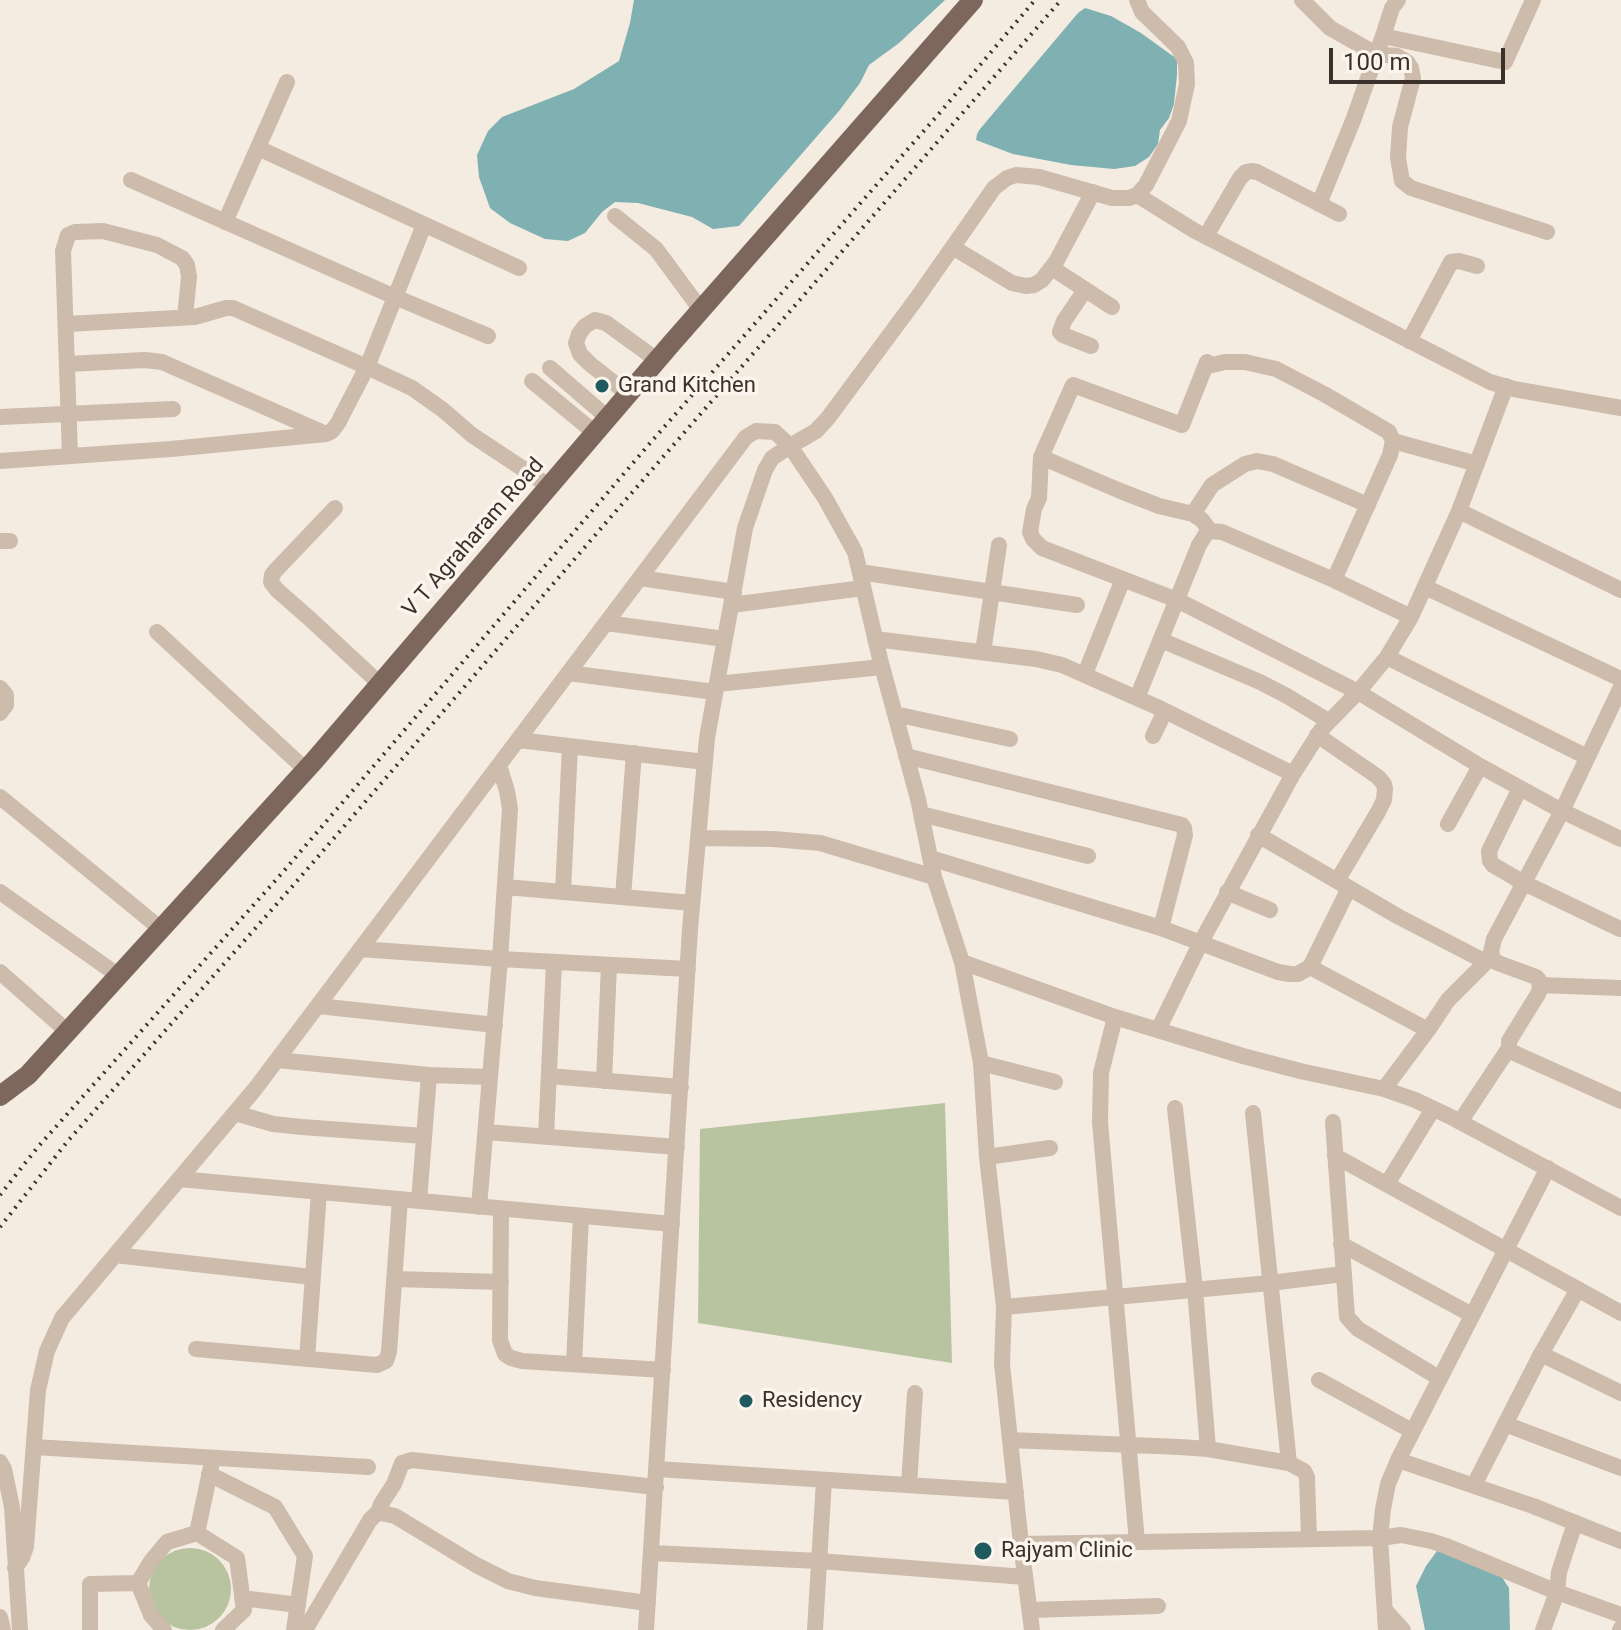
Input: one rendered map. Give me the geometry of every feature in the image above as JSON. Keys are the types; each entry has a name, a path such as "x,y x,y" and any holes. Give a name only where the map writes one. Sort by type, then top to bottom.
{"main road":[{"name":"V T Agraharam Road","path":"0,1096 28,1075 306,770 657,360 973,0"}],"street":[{"path":"646,1630 692,903 707,738 745,528 772,458 816,431 828,418 954,248 994,188 1016,175 1039,177 1112,198 1129,198 1137,195 1146,185 1179,121 1187,84 1186,63 1178,47 1142,12 1137,0"},
{"path":"1302,0 1330,28 1376,54 1397,56 1411,68 1413,78 1400,127 1398,158 1402,181 1411,188 1547,232"},
{"path":"1319,204 1354,118 1392,8 1398,0"},
{"path":"1383,36 1505,62 1533,0"},
{"path":"225,222 287,82"},
{"path":"258,148 519,268"},
{"path":"1206,236 1246,172 1257,172 1339,214"},
{"path":"131,180 488,336"},
{"path":"954,248 1018,285 1034,285 1052,268 1093,192"},
{"path":"1137,195 1206,236 1490,382 1621,408"},
{"path":"615,216 656,249 701,310"},
{"path":"0,461 171,449 332,431 367,367 424,225"},
{"path":"70,456 64,245 68,235 90,230 103,231 157,245 182,258 189,277 185,317"},
{"path":"1409,341 1451,262 1477,266"},
{"path":"1052,268 1112,307"},
{"path":"1085,290 1060,332 1091,346"},
{"path":"67,324 195,317 233,308 412,388 472,435 549,486"},
{"path":"628,394 580,354 576,343 585,326 595,320 606,323 657,360"},
{"path":"68,364 162,362 326,434"},
{"path":"1334,580 1390,455 1393,441 1389,432 1276,369 1245,362 1212,365 1207,362 1182,425 1073,385 1041,457 1039,498 1030,532 1042,548 1177,600 1358,692 1480,766 1621,839"},
{"path":"550,368 601,426"},
{"path":"532,381 601,426"},
{"path":"1158,1030 1227,892 1293,774 1317,735 1387,657 1411,617 1459,511 1506,386"},
{"path":"0,417 173,409"},
{"path":"15,1568 26,1547 38,1390 47,1351 62,1318 277,1060 746,437 756,431 775,432 790,446 855,552 934,877 962,962 981,1063 987,1157 1004,1307 1002,1364 1032,1630"},
{"path":"1393,441 1477,464"},
{"path":"1041,457 1131,496 1193,514 1210,531"},
{"path":"1193,514 1212,485 1245,464 1257,461 1273,464 1368,505"},
{"path":"335,508 276,570 271,582 380,684"},
{"path":"1459,511 1621,590"},
{"path":"1137,698 1199,545 1210,531 1222,532 1411,617"},
{"path":"983,652 999,545"},
{"path":"640,578 732,598 861,580 992,591 1077,605"},
{"path":"1085,674 1123,579"},
{"path":"1425,587 1621,679"},
{"path":"606,623 725,639"},
{"path":"157,632 306,770"},
{"path":"875,639 1036,659 1085,674 1293,774"},
{"path":"1161,640 1260,682 1325,719"},
{"path":"1387,657 1587,757"},
{"path":"568,673 716,688 882,667"},
{"path":"1384,1089 1448,1000 1489,959 1494,939 1562,811 1621,687"},
{"path":"0,688 6,695 6,705 0,713"},
{"path":"1153,736 1165,711"},
{"path":"895,714 1010,739"},
{"path":"930,858 1161,928 1278,972 1298,974 1310,967 1343,884 1384,800 1385,789 1378,777 1317,735"},
{"path":"518,740 705,762"},
{"path":"563,892 570,746"},
{"path":"623,897 634,753"},
{"path":"906,756 1182,825 1185,835 1161,928"},
{"path":"479,1207 510,809 499,765"},
{"path":"1448,824 1480,766"},
{"path":"1520,788 1489,851 1493,865 1620,929"},
{"path":"0,797 161,929"},
{"path":"921,814 1088,856"},
{"path":"1258,835 1399,917 1498,963 1536,977 1540,985 1538,994 1509,1041 1509,1048 1460,1122"},
{"path":"698,838 820,843 934,877"},
{"path":"505,887 692,903"},
{"path":"0,892 119,976"},
{"path":"1227,892 1270,910"},
{"path":"360,949 688,969"},
{"path":"546,1137 554,962"},
{"path":"962,962 1158,1030 1300,1071 1384,1089 1460,1122 1621,1208"},
{"path":"604,1081 609,965"},
{"path":"1310,967 1428,1030"},
{"path":"0,972 68,1032"},
{"path":"1540,985 1621,988"},
{"path":"318,1006 495,1025"},
{"path":"1115,1017 1101,1073 1100,1122 1137,1542"},
{"path":"1509,1048 1516,1055 1621,1101"},
{"path":"277,1060 429,1075 490,1077"},
{"path":"981,1063 1055,1082"},
{"path":"419,1201 429,1075"},
{"path":"549,1076 681,1087"},
{"path":"1175,1108 1195,1289 1208,1449"},
{"path":"1387,1184 1433,1109"},
{"path":"235,1113 273,1124 424,1136"},
{"path":"1253,1113 1289,1463"},
{"path":"1333,1122 1345,1312 1358,1329 1439,1378"},
{"path":"486,1132 677,1147"},
{"path":"987,1157 1050,1148"},
{"path":"1335,1156 1621,1313"},
{"path":"1386,1630 1380,1538 1388,1484 1412,1431 1548,1168"},
{"path":"179,1179 672,1224"},
{"path":"307,1359 319,1192"},
{"path":"196,1349 377,1365 386,1361 400,1199"},
{"path":"501,1209 500,1340 505,1354 522,1361 663,1370"},
{"path":"574,1364 581,1216"},
{"path":"1341,1244 1472,1315"},
{"path":"115,1255 312,1277"},
{"path":"1004,1307 1343,1274"},
{"path":"394,1279 501,1282"},
{"path":"1474,1485 1578,1289"},
{"path":"1541,1354 1621,1393"},
{"path":"1319,1380 1412,1431"},
{"path":"909,1485 915,1393"},
{"path":"1505,1424 1621,1468"},
{"path":"1010,1440 1208,1449 1289,1463 1304,1471 1307,1477 1309,1539"},
{"path":"34,1447 211,1466 368,1467"},
{"path":"305,1630 370,1520 378,1513 402,1463 412,1460 656,1478 824,1480 1016,1492"},
{"path":"1398,1460 1533,1506 1621,1541"},
{"path":"0,1462 12,1507 20,1630"},
{"path":"197,1533 211,1466"},
{"path":"211,1466 275,1507 305,1556 294,1630"},
{"path":"815,1630 824,1480"},
{"path":"378,1513 395,1516 508,1581 535,1588 648,1603"},
{"path":"1543,1630 1557,1592 1559,1572 1575,1523"},
{"path":"138,1583 167,1542 197,1533 237,1558 244,1610 223,1630"},
{"path":"1021,1544 1380,1538 1401,1535 1431,1541 1621,1615"},
{"path":"652,1553 819,1561 1025,1577"},
{"path":"90,1630 90,1584 138,1583"},
{"path":"138,1583 151,1615 164,1630"},
{"path":"242,1598 298,1605"},
{"path":"1030,1610 1158,1606"},
{"path":"1385,1610 1403,1630"},
{"path":"0,1617 3,1630"}],"green space":[{"path":"945,1103 952,1363 698,1323 700,1129"},
{"path":"190,1548 206,1552 219,1560 227,1573 231,1589 227,1605 219,1618 206,1626 190,1630 174,1626 161,1618 153,1605 149,1589 153,1573 161,1560 174,1552"}],"water":[{"path":"634,0 945,0 899,43 869,65 839,111 739,226 713,229 692,217 638,203 615,202 585,233 568,241 545,239 510,223 490,208 479,177 477,155 488,131 502,117 574,89 619,61"},
{"path":"1085,8 1111,16 1177,59 1174,104 1160,130 1158,144 1149,157 1135,166 1114,169 1071,165 1013,154 976,140 980,129"},
{"path":"1437,1551 1453,1551 1496,1568 1509,1588 1510,1630 1425,1630 1416,1586"}],"railway":[{"path":"0,1195 37,1148 283,872 1035,0"},
{"path":"0,1227 67,1142 1061,0"}],"place":[{"name":"Grand Kitchen","path":"602,386"},
{"name":"Residency","path":"746,1401"},
{"name":"Rajyam Clinic","path":"983,1551"}]}
